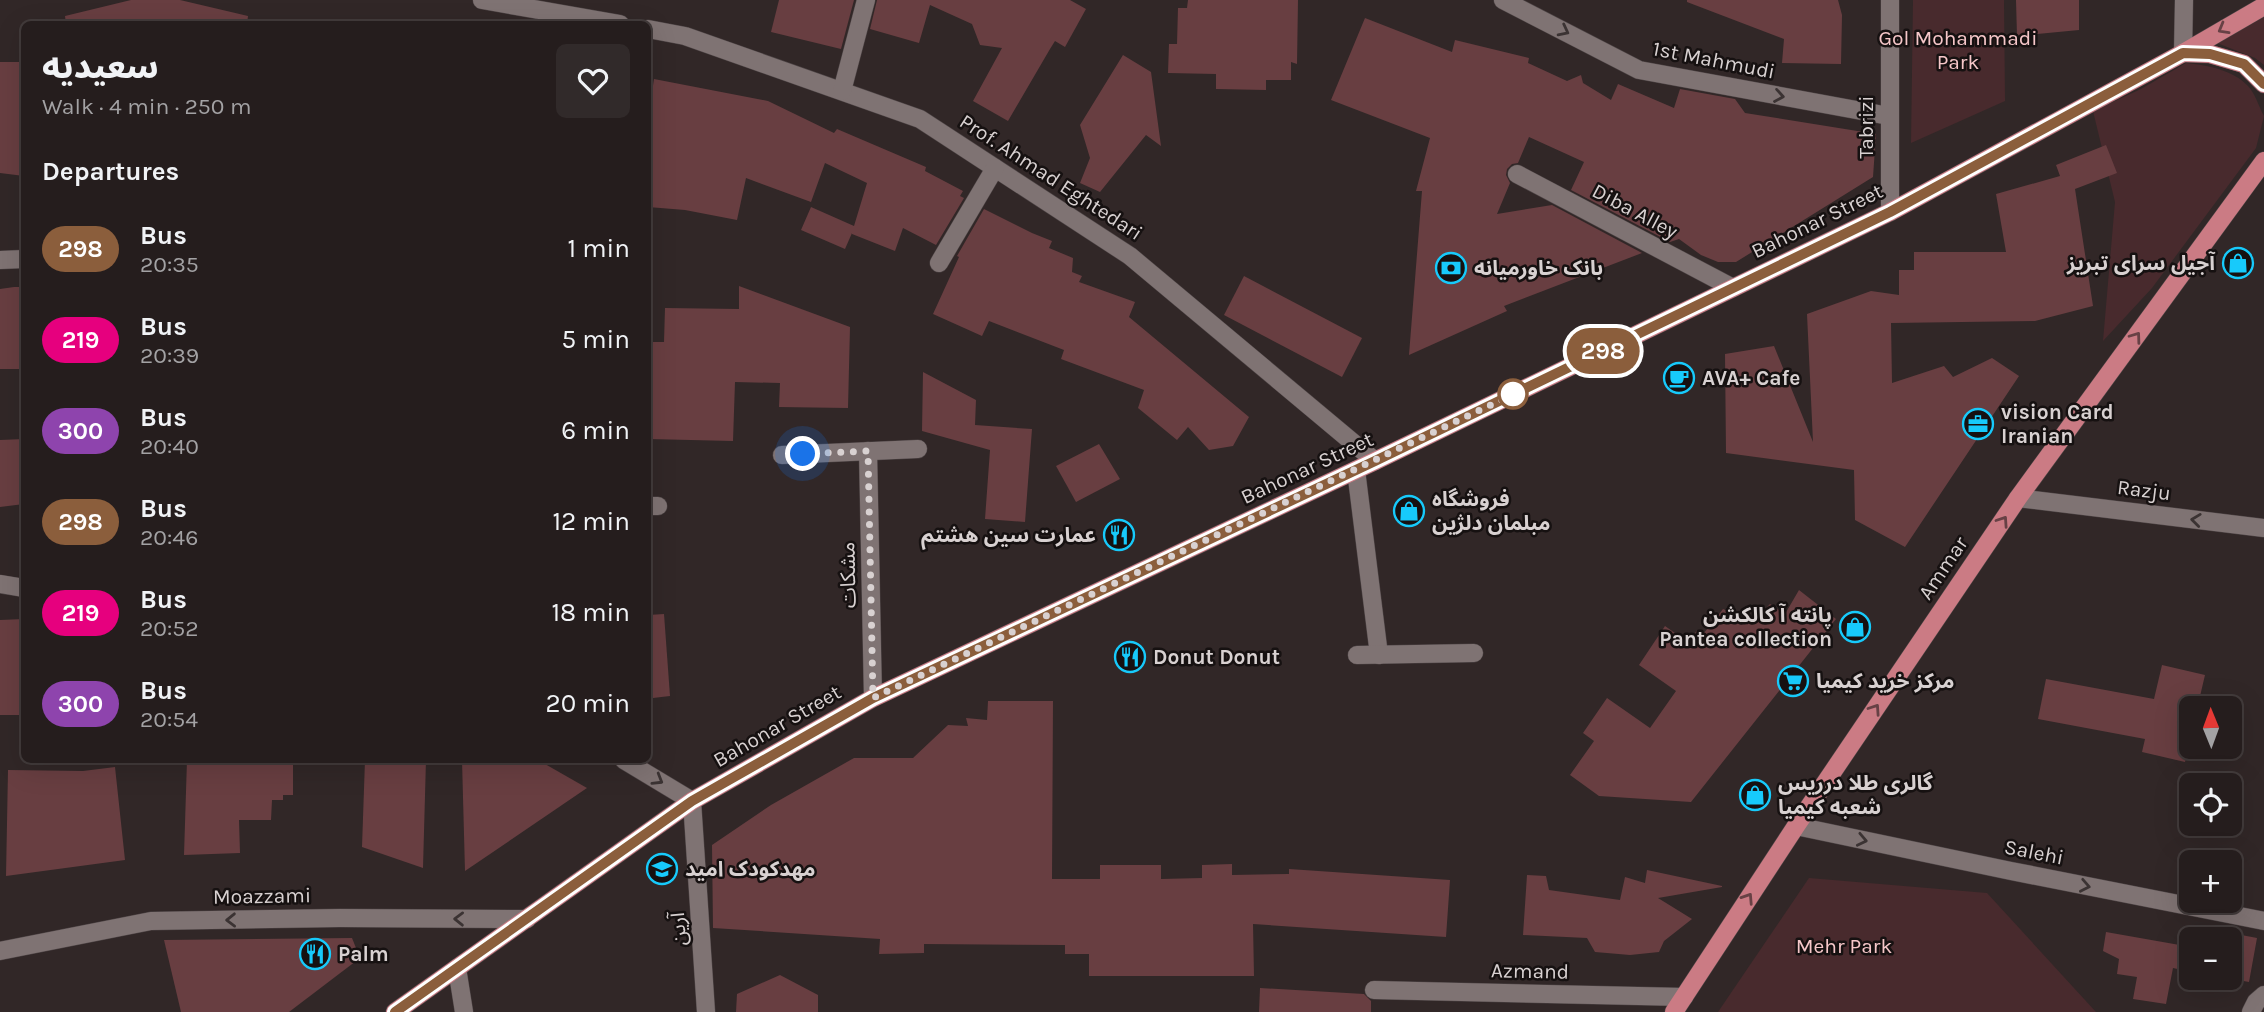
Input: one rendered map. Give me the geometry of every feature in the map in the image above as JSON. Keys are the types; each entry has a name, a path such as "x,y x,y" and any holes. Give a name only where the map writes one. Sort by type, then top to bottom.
{"main road":[{"name":"Bahonar Street","path":"395,1012 692,801 873,698 1375,461 1890,212 2264,6"},
{"path":"2183,53 2210,54 2244,64 2264,84"},
{"name":"Ammar","path":"1679,1005 1796,826 2018,498 2264,161"}],"street":[{"path":"482,0 603,21"},
{"path":"842,92 866,0"},
{"name":"1st Mahmudi","path":"1503,0 1639,70 1889,116"},
{"name":"Tabrizi","path":"1890,0 1890,212"},
{"path":"2183,53 2184,0"},
{"name":"Prof. Ahmad Eghtedari","path":"651,30 685,36 920,119 1130,256 1375,461"},
{"path":"939,263 995,168"},
{"name":"Diba Alley","path":"1517,174 1733,288"},
{"path":"0,260 21,259"},
{"path":"782,454 918,449"},
{"name":"مشکات","path":"868,451 873,698"},
{"path":"1356,470 1379,655"},
{"name":"Razju","path":"2018,498 2264,528"},
{"path":"0,584 21,588"},
{"path":"1357,656 1474,653"},
{"path":"629,763 692,801"},
{"name":"آرین","path":"692,801 706,1012"},
{"name":"Salehi","path":"1796,826 2264,921"},
{"name":"Moazzami","path":"0,951 151,921 527,919"},
{"path":"457,968 464,1012"},
{"name":"Azmand","path":"1374,990 1679,1005"},
{"path":"2251,1012 2256,1002 2264,995"}],"green space":[{"name":"Gol Mohammadi Park","path":"1913,0 2004,0 2005,101 1911,143"},
{"path":"2264,13 2264,65 2255,58 2217,43"},
{"path":"2186,63 2227,72 2242,80 2250,89 2264,116 2256,148 2152,288 2103,341 2115,202 2093,111 2141,89"},
{"name":"Mehr Park","path":"1809,878 1987,893 2096,1012 1718,1012"}],"building":[{"path":"131,0 180,0 248,16 247,21 66,21 65,16"},
{"path":"779,0 854,0 841,49 771,32"},
{"path":"877,0 1070,0 1086,9 1065,47 1055,41 1008,121 973,101 1002,48 980,45 972,24 930,5 919,43 870,29"},
{"path":"1188,0 1298,0 1297,64 1291,62 1291,80 1266,80 1266,90 1216,89 1216,74 1168,73 1169,44 1177,44 1178,8 1187,8"},
{"path":"1687,0 1838,0 1842,15 1841,64 1782,63 1784,39"},
{"path":"2016,0 2079,0 2079,30 2017,36"},
{"path":"1365,18 1452,52 1455,40 1529,58 1528,63 1567,81 1581,75 1583,83 1611,100 1618,84 1674,108 1680,89 1735,99 1745,113 1876,134 1873,177 1736,262 1718,262 1701,255 1679,239 1670,242 1571,190 1584,162 1529,137 1518,163 1507,169 1506,175 1510,183 1497,214 1552,205 1642,253 1504,306 1507,311 1409,355 1422,191 1416,191 1430,138 1331,100"},
{"path":"1123,55 1151,72 1161,146 1146,135 1100,192 1080,183 1090,158 1080,125"},
{"path":"0,62 21,62 21,176 0,173"},
{"path":"654,79 768,101 834,133 837,129 926,167 925,171 963,191 960,196 964,198 936,245 903,228 895,251 852,233 845,249 801,230 811,207 854,226 867,183 825,163 811,202 746,178 737,220 685,210 651,207 651,98"},
{"path":"2106,145 2117,173 2075,189 2093,306 2035,321 1891,323 1892,383 1944,366 1953,377 1992,358 2019,376 1905,547 1855,520 1854,470 1726,453 1725,354 1774,346 1813,442 1807,314 1871,291 1899,295 1899,270 1914,270 1914,252 2006,252 1996,194 2060,176 2056,165"},
{"path":"984,209 1052,241 1049,248 1073,258 1072,272 1082,276 1079,282 1135,302 1129,317 1249,417 1233,446 1209,450 1188,427 1177,440 1138,408 1144,390 1061,359 1064,350 989,321 982,336 933,314 959,257 957,256"},
{"path":"1244,276 1362,338 1342,377 1224,315"},
{"path":"739,286 850,327 848,408 779,407 780,383 735,382 733,441 651,439 651,342 664,342 665,308 739,309"},
{"path":"21,287 21,369 0,369 0,289"},
{"path":"923,372 976,400 975,425 1032,429 1025,522 985,519 990,450 922,431"},
{"path":"21,439 21,504 0,507 0,440"},
{"path":"1099,444 1120,479 1076,502 1056,466"},
{"path":"1799,590 1836,619 1691,802 1599,796 1570,775 1594,741 1583,733 1607,698 1650,728 1676,691 1639,665 1665,626 1689,643 1697,630 1704,633 1723,609 1754,621 1770,604 1785,614"},
{"path":"664,614 670,696 653,698 651,694 651,615"},
{"path":"21,619 21,715 0,715 0,620"},
{"path":"2162,665 2205,675 2200,696 2179,696 2179,760 2185,762 2142,752 2145,739 2038,719 2046,679 2154,699"},
{"path":"988,701 1053,701 1052,879 1100,879 1100,865 1161,865 1161,879 1202,878 1202,865 1232,864 1232,875 1289,874 1289,869 1450,880 1446,937 1253,924 1254,976 1089,976 1089,954 1065,954 1065,945 924,944 924,953 879,954 880,939 713,928 712,845 771,805 854,758 913,758 948,725 968,726 966,718 987,720"},
{"path":"187,763 293,763 293,795 283,795 283,800 272,800 271,820 239,820 240,853 184,855"},
{"path":"365,763 426,763 423,868 362,847"},
{"path":"462,763 543,763 587,788 465,871"},
{"path":"115,767 125,860 6,876 8,770 83,771"},
{"path":"1647,870 1722,886 1658,898 1692,919 1664,941 1659,952 1630,955 1595,952 1587,938 1523,935 1527,875 1546,876 1549,890 1620,900 1625,877 1645,883"},
{"path":"2106,932 2179,945 2179,969 2173,968 2166,1004 2133,999 2137,977 2117,974 2119,959 2103,951"},
{"path":"2242,935 2257,938 2249,982 2242,981"},
{"path":"352,938 360,958 289,1012 181,1012 164,940"},
{"path":"780,975 818,995 818,1012 736,1012 737,994"},
{"path":"1260,988 1364,994 1371,1001 1371,1012 1259,1012"}],"bus line":[{"name":"298","path":"395,1012 692,801 873,698 1375,461 1890,212 2183,53 2210,54 2244,64 2264,84"}],"place":[{"name":"آجیل سرای تبریز","path":"2238,263"},
{"name":"بانک خاورمیانه","path":"1451,268"},
{"name":"AVA+ Cafe","path":"1679,378"},
{"name":"vision Card Iranian","path":"1978,424"},
{"name":"فروشگاه مبلمان دلژین","path":"1409,511"},
{"name":"عمارت سین هشتم","path":"1119,535"},
{"name":"پانته آ کالکشن Pantea collection","path":"1855,627"},
{"name":"Donut Donut","path":"1130,657"},
{"name":"مرکز خرید کیمیا","path":"1793,681"},
{"name":"گالرى طلا درريس شعبه كيميا","path":"1755,795"},
{"name":"مهدکودک امید","path":"662,869"},
{"name":"Palm","path":"315,954"}],"route":[{"path":"803,454 868,451 873,698 1518,392 1513,394"}]}
